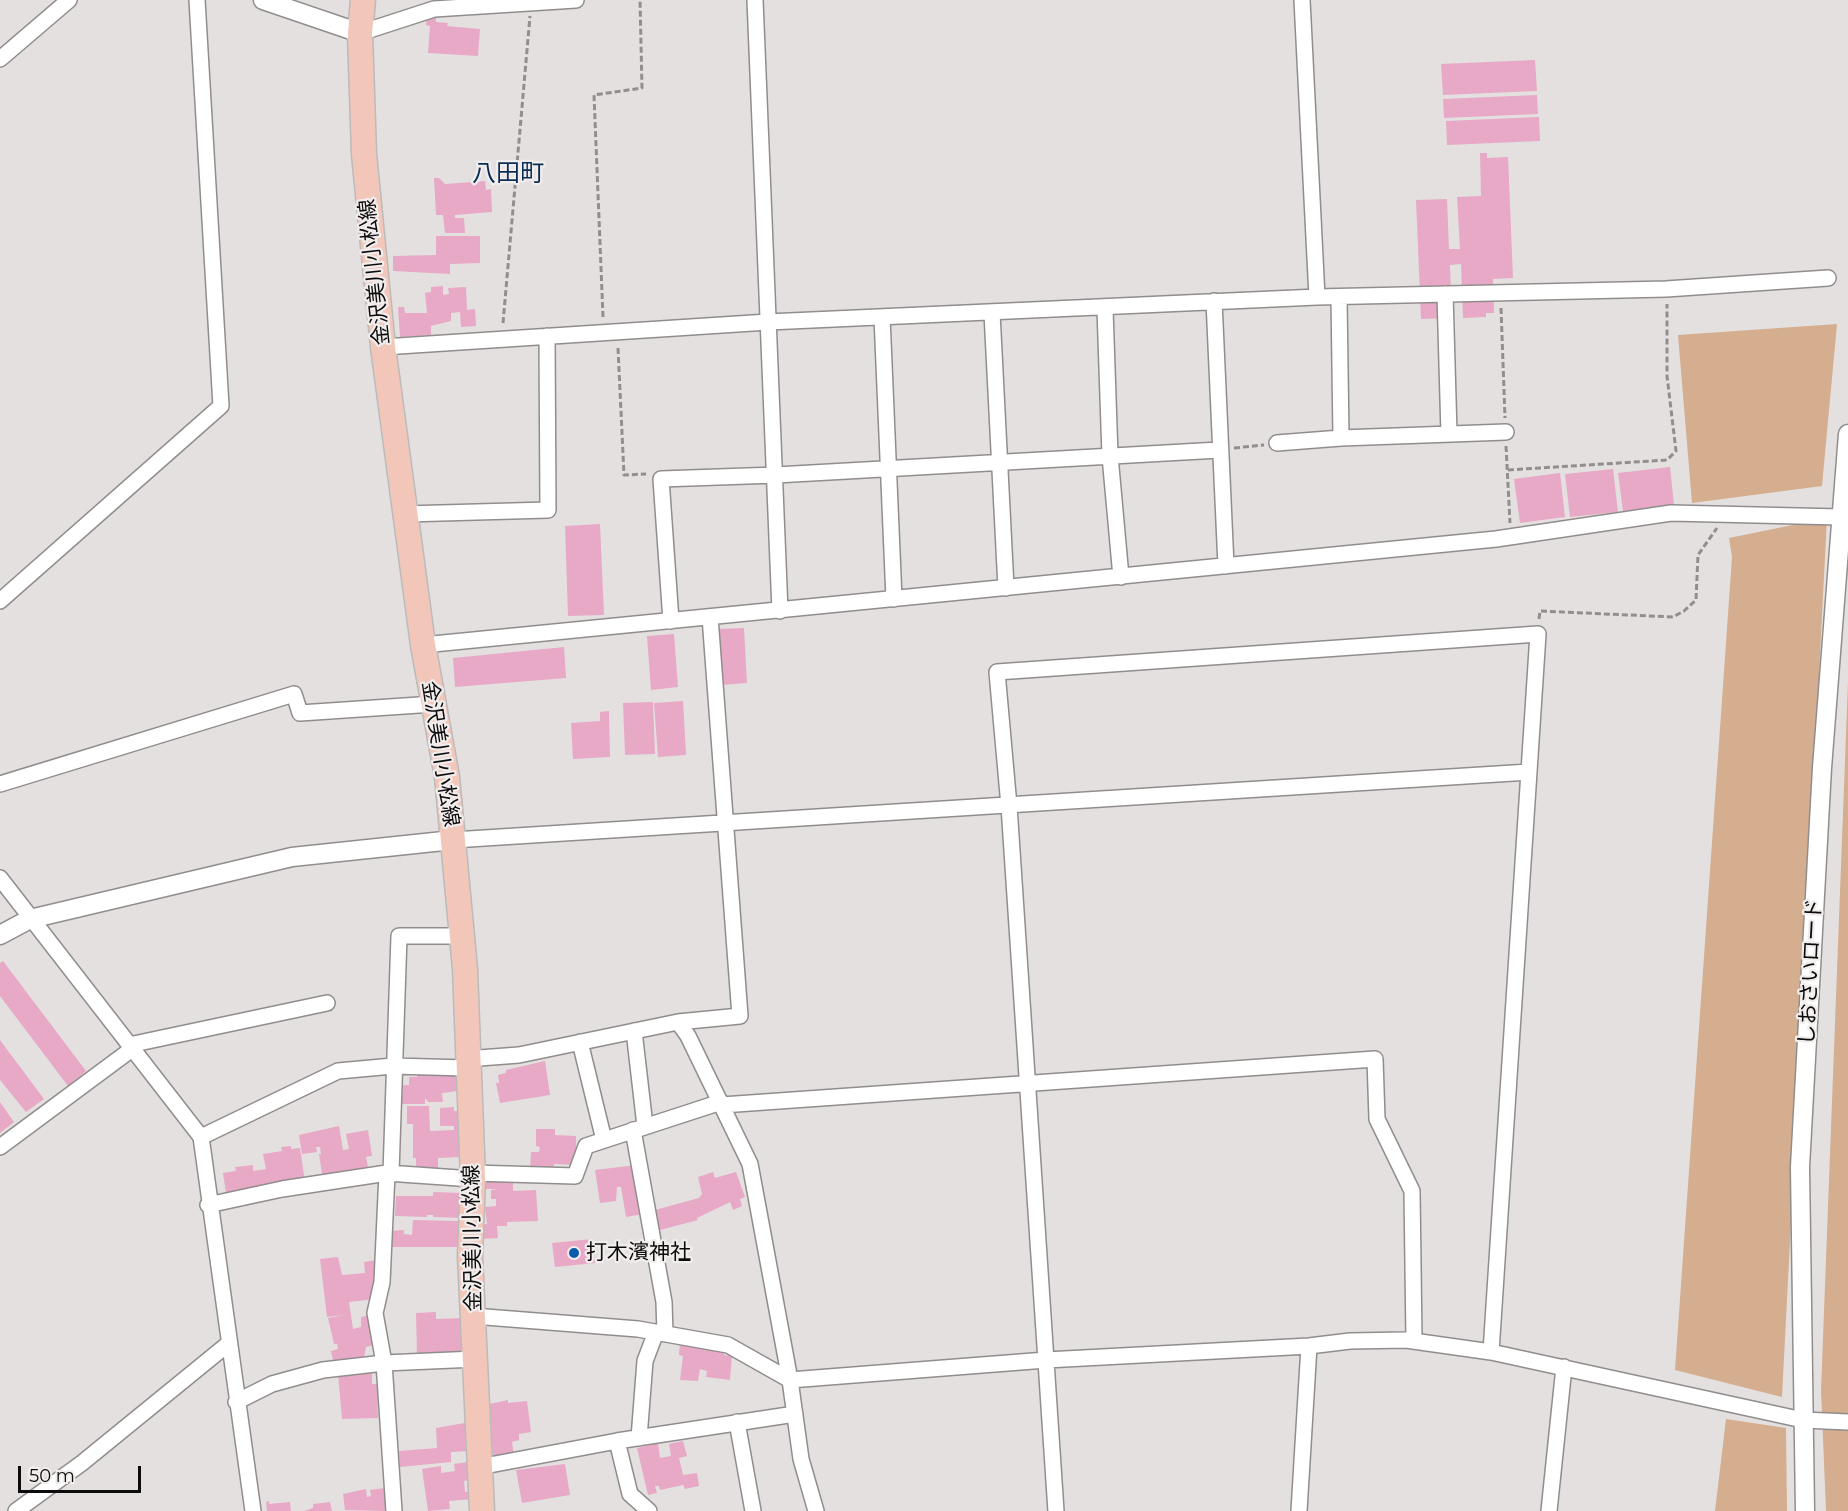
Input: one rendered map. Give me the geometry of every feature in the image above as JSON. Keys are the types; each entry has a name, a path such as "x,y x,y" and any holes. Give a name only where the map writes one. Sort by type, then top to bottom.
{"main road":[{"name":"金沢美川小松線","path":"363,0 360,33 363,154 405,514 423,645 447,777 462,936 473,1176 470,1256 482,1511"}],"street":[{"path":"0,59 69,0"},
{"path":"0,601 221,406 197,0"},
{"path":"262,0 360,33 434,9 515,2 576,0"},
{"path":"754,0 780,611"},
{"path":"1302,0 1317,297"},
{"path":"386,343 502,339 768,322 1105,309 1317,297 1666,289 1828,278"},
{"path":"1445,294 1449,434"},
{"path":"1339,297 1341,438"},
{"path":"1214,302 1226,566"},
{"path":"1105,309 1110,456 1121,577"},
{"path":"992,313 1006,588"},
{"path":"882,317 894,599"},
{"path":"405,514 548,510 547,336"},
{"path":"1277,443 1341,438 1506,432"},
{"name":"しおさいロード","path":"1805,1511 1800,1167 1822,768 1848,434"},
{"path":"671,621 662,479 999,464 1219,450"},
{"path":"423,645 1510,537 1671,513 1840,517"},
{"path":"201,1137 338,1071 467,1063 519,1055 678,1022 740,1016 728,823 710,617"},
{"path":"1056,1511 998,672 1538,634 1491,1352"},
{"path":"0,784 294,694 300,713 434,704"},
{"path":"0,935 30,918 292,857 453,840 1529,772"},
{"path":"0,878 201,1137 208,1205 253,1511"},
{"path":"394,1511 384,1363 375,1313 382,1282 389,1173 399,936 462,936"},
{"path":"0,1147 131,1047 327,1003"},
{"path":"678,1022 688,1035 750,1164 790,1380 801,1459 816,1511"},
{"path":"634,1031 639,1128 664,1302 660,1333 645,1361 639,1438"},
{"path":"579,1042 604,1140"},
{"path":"208,1205 282,1189 389,1173 575,1176 586,1146 722,1103 1375,1059 1377,1119 1412,1191 1414,1341"},
{"path":"473,1316 660,1333 728,1345 790,1380 1046,1360 1309,1346 1350,1341 1414,1341 1491,1352 1803,1420 1848,1422"},
{"path":"16,1511 82,1463 228,1344"},
{"path":"1299,1511 1309,1346"},
{"path":"236,1402 272,1384 323,1370 384,1363 476,1359"},
{"path":"1549,1511 1564,1367"},
{"path":"479,1467 617,1441 795,1414"},
{"path":"737,1422 753,1511"},
{"path":"617,1441 630,1494 649,1511"}],"path":[{"path":"640,0 642,88 594,95 610,332 624,475 652,474 662,479"},
{"path":"502,339 531,2"},
{"path":"1508,470 1667,460 1676,451 1667,376 1666,289"},
{"path":"1500,292 1510,537"},
{"path":"1219,450 1277,443"},
{"path":"1538,634 1540,611 1673,617 1684,611 1696,600 1698,555 1727,514"}],"shaded area":[{"path":"1837,324 1822,486 1692,503 1678,335"},
{"path":"1827,518 1782,1397 1675,1370 1732,557 1729,538"},
{"path":"1848,682 1848,1511 1826,1511 1821,1390"},
{"path":"1726,1419 1786,1428 1787,1511 1715,1511"}],"building":[{"path":"427,14 436,15 436,22 448,23 447,26 480,29 478,56 428,53 430,26 426,25"},
{"path":"1535,60 1537,91 1443,95 1441,64"},
{"path":"1537,95 1538,114 1444,118 1443,99"},
{"path":"1539,117 1540,141 1447,145 1446,121"},
{"path":"1480,153 1487,153 1487,158 1508,157 1513,278 1493,279 1494,313 1486,313 1486,317 1463,318 1461,264 1450,265 1452,318 1421,319 1416,200 1447,199 1449,249 1460,249 1457,197 1481,196"},
{"path":"434,178 439,178 445,184 485,181 486,190 491,189 492,212 455,215 455,218 464,218 465,233 445,233 443,215 436,215"},
{"path":"436,236 480,236 480,263 450,264 450,274 393,271 393,256 436,255"},
{"path":"443,286 443,295 449,294 448,288 466,287 467,310 475,309 476,326 461,327 460,312 451,313 451,321 431,326 431,335 400,337 398,307 404,307 405,313 427,313 425,293 431,292 431,287"},
{"path":"1670,467 1674,505 1623,511 1618,473"},
{"path":"1613,469 1618,512 1570,517 1565,474"},
{"path":"1560,473 1565,517 1520,523 1514,479"},
{"path":"600,524 604,615 568,616 565,526"},
{"path":"744,628 747,683 721,685 717,629"},
{"path":"674,634 678,687 651,690 647,636"},
{"path":"564,647 566,678 455,687 453,658"},
{"path":"683,701 686,755 658,757 654,703"},
{"path":"653,702 655,754 625,755 623,703"},
{"path":"609,711 610,757 573,759 571,723 600,721 600,712"},
{"path":"3,961 86,1071 68,1086 0,996 0,963"},
{"path":"0,1040 44,1099 26,1112 0,1080"},
{"path":"545,1061 550,1095 500,1103 496,1083 499,1083 498,1075 506,1073 506,1070"},
{"path":"417,1066 457,1075 457,1091 442,1093 443,1102 428,1102 425,1098 425,1104 402,1104 402,1085 409,1085 409,1077 417,1077"},
{"path":"0,1102 14,1122 0,1133"},
{"path":"407,1106 429,1106 430,1131 454,1130 454,1126 440,1126 440,1108 454,1107 454,1111 461,1111 462,1157 438,1158 438,1168 416,1168 416,1158 413,1158 413,1124 407,1124"},
{"path":"339,1126 343,1150 349,1149 346,1134 368,1130 372,1156 366,1157 368,1167 351,1170 352,1175 323,1180 320,1147 316,1147 317,1152 302,1154 299,1135"},
{"path":"536,1129 555,1129 555,1135 576,1136 576,1165 554,1164 554,1173 530,1172 531,1152 539,1152 540,1147 536,1146"},
{"path":"291,1146 291,1149 300,1148 305,1182 262,1185 226,1193 223,1173 236,1171 235,1167 253,1165 253,1171 266,1169 263,1154 282,1151 281,1147"},
{"path":"636,1165 644,1214 626,1217 621,1187 617,1187 616,1201 600,1203 595,1170"},
{"path":"713,1172 715,1178 736,1172 745,1197 740,1199 742,1206 733,1210 730,1202 697,1218 698,1220 660,1230 655,1210 699,1198 702,1194 698,1177"},
{"path":"513,1180 513,1191 536,1190 538,1221 507,1222 507,1226 497,1226 498,1238 480,1239 479,1224 487,1224 485,1207 496,1206 496,1199 491,1199 491,1190 499,1189 483,1189 483,1181"},
{"path":"433,1192 462,1193 462,1218 433,1217 433,1215 427,1215 427,1217 395,1216 396,1196 433,1196"},
{"path":"413,1220 459,1221 458,1247 389,1247 390,1231 404,1230 404,1234 412,1235"},
{"name":"打木濱神社","path":"592,1239 595,1263 555,1267 552,1243"},
{"path":"338,1257 342,1275 365,1273 364,1262 376,1260 376,1283 373,1284 375,1299 349,1302 353,1329 361,1327 361,1317 371,1315 374,1345 366,1347 364,1358 334,1364 331,1351 338,1349 337,1344 334,1344 328,1318 345,1315 327,1317 320,1259"},
{"path":"436,1312 436,1319 463,1318 464,1353 417,1356 416,1313"},
{"path":"680,1342 695,1344 695,1347 724,1352 724,1355 732,1356 730,1380 706,1377 707,1371 700,1369 698,1381 680,1380 683,1356 679,1355"},
{"path":"372,1370 372,1384 377,1384 378,1418 342,1419 338,1374"},
{"path":"508,1400 508,1403 527,1401 531,1432 519,1434 519,1440 512,1442 514,1455 493,1461 490,1404"},
{"path":"470,1422 471,1451 451,1452 451,1462 400,1467 399,1451 437,1448 436,1428"},
{"path":"683,1441 687,1456 679,1458 683,1475 697,1473 699,1486 685,1489 683,1485 660,1490 659,1486 655,1486 657,1493 648,1495 637,1448 658,1443 660,1458 671,1456 669,1444"},
{"path":"468,1462 470,1480 464,1481 465,1492 472,1491 473,1499 449,1501 450,1509 428,1511 422,1469 441,1466 441,1473 455,1471 454,1464"},
{"path":"565,1464 570,1495 522,1503 516,1470"},
{"path":"385,1488 387,1511 345,1510 343,1494 366,1489 367,1497 371,1496 370,1490"},
{"path":"269,1501 269,1504 290,1502 291,1511 267,1511 266,1502"},
{"path":"330,1502 332,1511 304,1511 313,1508 313,1504"}],"place":[{"name":"打木濱神社","path":"574,1253"}],"district":[{"name":"八田町","path":"508,174"}]}
